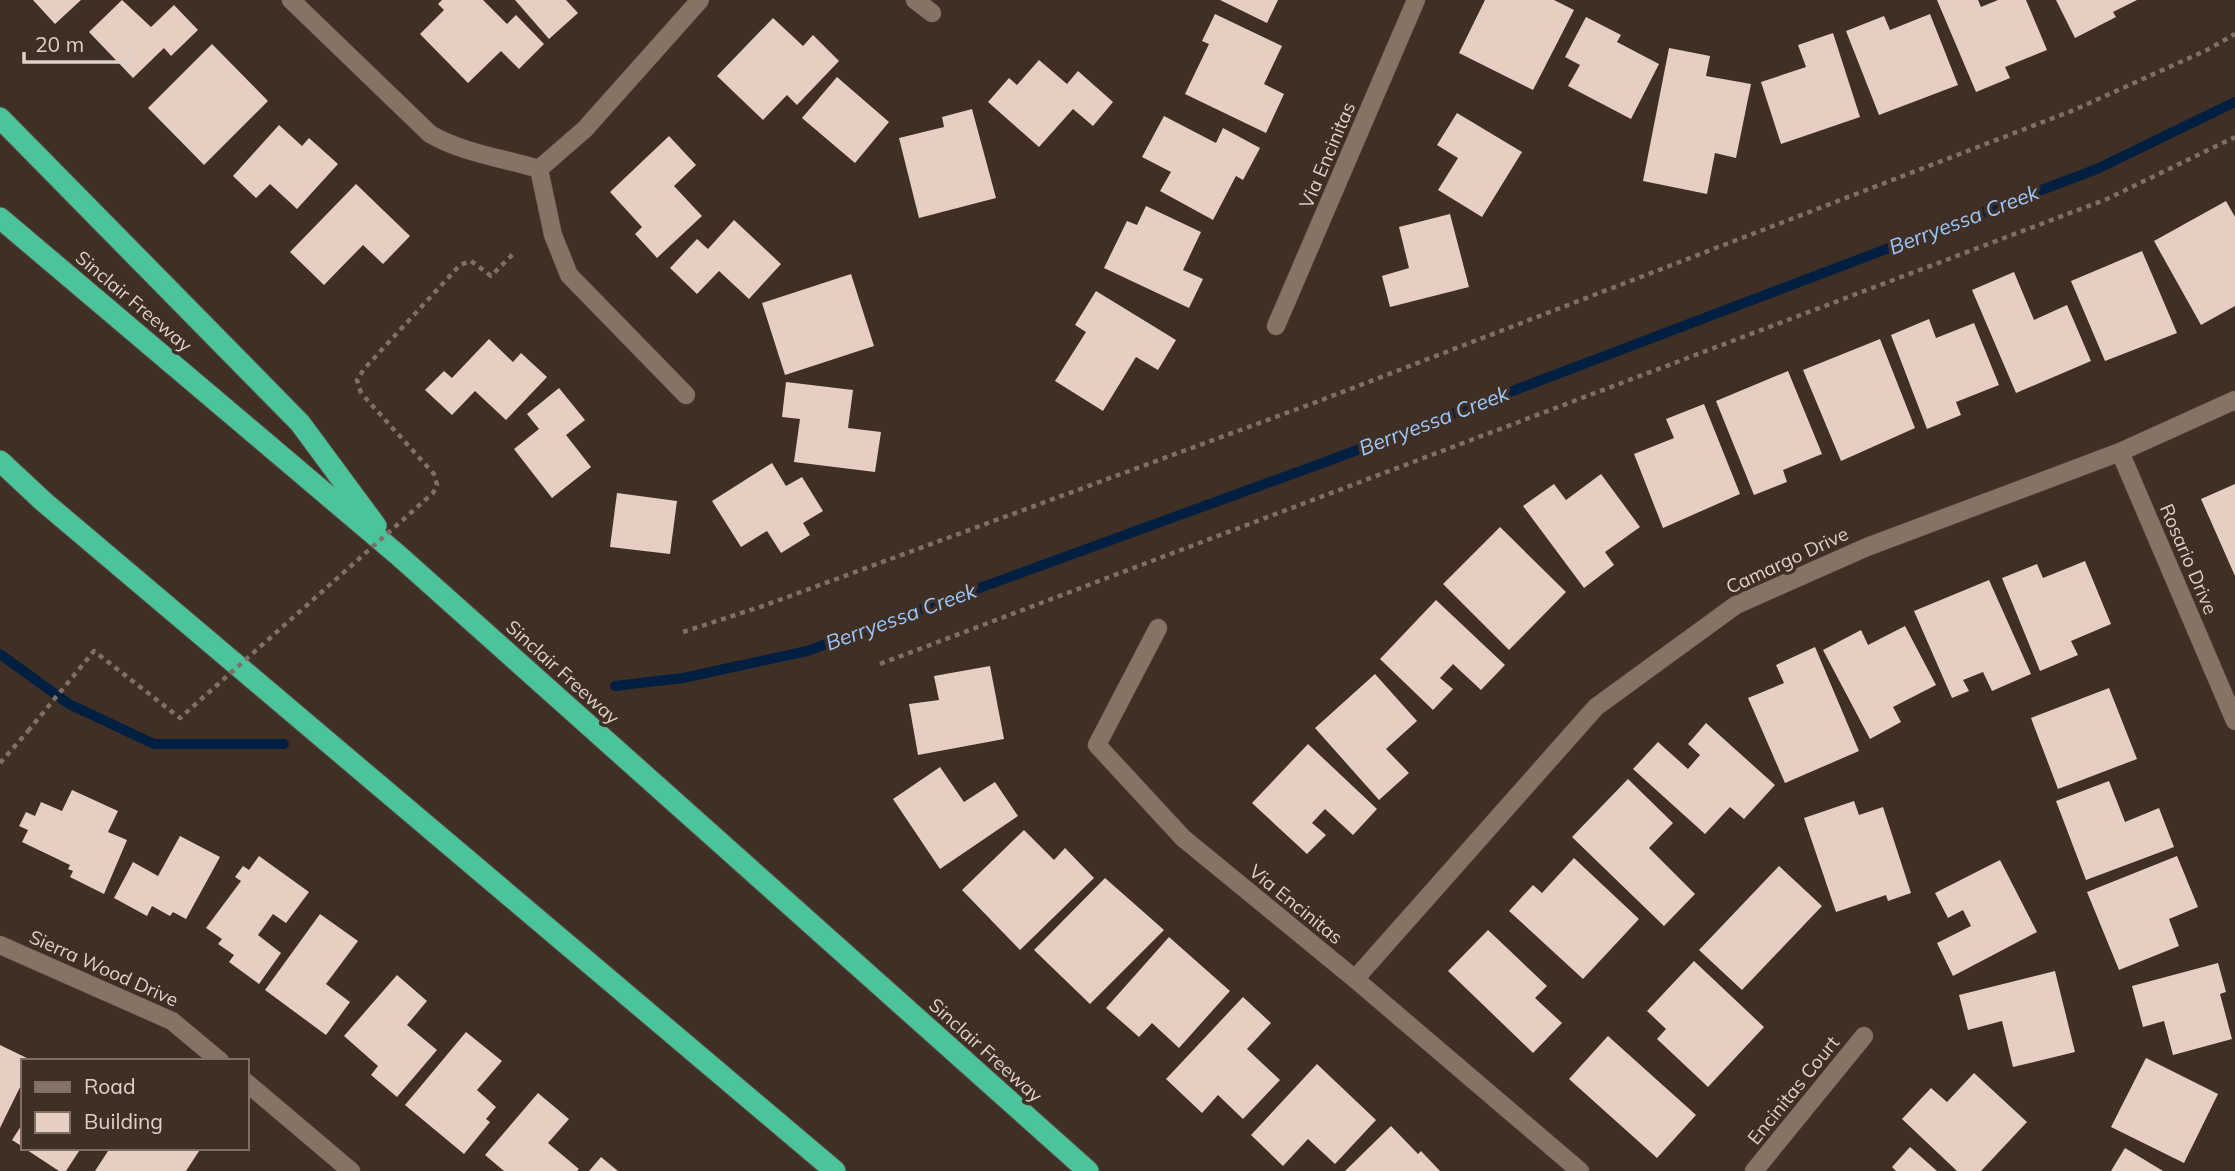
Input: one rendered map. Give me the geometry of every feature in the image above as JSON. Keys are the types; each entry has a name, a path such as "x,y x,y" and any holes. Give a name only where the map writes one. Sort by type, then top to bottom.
{"highway":[{"path":"0,118 300,423 398,555"},
{"name":"Sinclair Freeway","path":"0,218 398,555 1088,1171"},
{"path":"0,461 44,502 835,1171"},
{"path":"0,469 44,502"}],"street":[{"path":"291,0 430,134 456,148 485,153 539,169"},
{"path":"539,169 585,129 700,0"},
{"path":"915,0 932,13"},
{"name":"Via Encinitas","path":"1276,326 1416,0"},
{"path":"539,169 553,235 569,275 686,395"},
{"name":"Camargo Drive","path":"1355,979 1596,707 1736,605 1867,547 2120,452 2235,400"},
{"name":"Rosario Drive","path":"2120,452 2235,722"},
{"name":"Via Encinitas","path":"1158,628 1097,745 1183,838 1355,979 1580,1171"},
{"name":"Sierra Wood Drive","path":"0,945 172,1021 218,1059"},
{"name":"Encinitas Court","path":"1754,1171 1864,1037"},
{"path":"248,1084 351,1171"}],"path":[{"path":"682,632 763,606 1371,381 2074,110 2207,50 2235,34"},
{"path":"880,664 2094,204 2235,137"},
{"path":"0,763 94,651 180,718 433,493 438,485 434,474 361,393 357,380 364,369 460,265 471,261 491,276 515,252"}],"building":[{"path":"33,0 81,0 55,24"},
{"path":"122,0 151,27 174,5 198,30 171,56 164,48 133,78 89,32"},
{"path":"442,0 483,0 507,24 516,15 544,44 519,69 501,51 468,83 420,34 444,10 438,4"},
{"path":"515,0 566,0 578,13 549,39"},
{"path":"1220,0 1278,0 1267,23"},
{"path":"1485,0 1554,0 1574,10 1533,90 1459,53"},
{"path":"1937,0 1978,0 1981,7 1998,0 2026,0 2047,50 2005,67 2010,78 1976,92"},
{"path":"2056,0 2137,0 2113,12 2116,17 2075,38"},
{"path":"1215,14 1282,46 1264,84 1284,94 1266,133 1185,94 1209,44 1202,41"},
{"path":"1930,14 1958,85 1879,115 1846,31 1884,16 1890,30"},
{"path":"1586,17 1621,35 1617,42 1659,64 1631,119 1568,86 1580,65 1565,57"},
{"path":"773,18 803,46 813,35 839,61 797,105 787,95 763,120 717,76"},
{"path":"1833,33 1860,117 1781,144 1761,82 1806,67 1798,45"},
{"path":"212,44 268,101 204,165 148,108"},
{"path":"1669,48 1710,56 1706,76 1751,84 1736,158 1715,153 1707,194 1643,181"},
{"path":"1039,60 1067,84 1078,71 1113,102 1093,126 1073,109 1039,147 988,102 1009,78 1017,85"},
{"path":"837,77 889,122 855,163 802,118"},
{"path":"972,109 996,198 919,218 899,138 944,127 942,117"},
{"path":"1457,113 1522,152 1482,217 1438,190 1458,158 1437,145"},
{"path":"1164,116 1216,143 1223,128 1260,148 1243,180 1236,176 1213,220 1160,191 1171,172 1142,157"},
{"path":"279,125 302,146 309,138 338,164 297,209 270,184 256,198 233,176"},
{"path":"669,136 696,165 674,186 702,216 657,258 635,234 642,227 610,192"},
{"path":"356,184 410,236 383,264 363,245 324,285 290,252"},
{"path":"2226,201 2235,217 2235,306 2201,325 2154,241"},
{"path":"1146,206 1201,232 1183,270 1203,279 1189,308 1104,268 1127,221 1137,225"},
{"path":"1450,214 1469,287 1390,307 1382,276 1409,268 1399,227"},
{"path":"734,220 781,264 749,299 719,271 697,294 670,268 697,239 708,249"},
{"path":"2142,251 2177,333 2105,361 2071,281"},
{"path":"2014,272 2034,320 2067,305 2091,361 2016,393 1972,290"},
{"path":"851,274 874,346 785,375 762,303"},
{"path":"1096,291 1176,340 1158,370 1136,357 1103,411 1055,381 1086,332 1075,325"},
{"path":"1929,319 1936,338 1974,323 1999,385 1956,402 1961,415 1927,429 1891,335"},
{"path":"489,339 513,362 521,353 547,377 506,420 475,391 452,415 425,390 444,371 452,378"},
{"path":"1880,339 1915,428 1841,461 1803,370"},
{"path":"1788,371 1822,454 1783,470 1787,482 1754,495 1716,401"},
{"path":"786,382 853,390 848,428 881,432 875,472 794,462 800,419 782,417"},
{"path":"559,388 585,420 566,435 591,467 552,498 514,449 539,429 527,414"},
{"path":"1704,404 1740,494 1663,528 1634,454 1674,438 1666,419"},
{"path":"772,463 786,486 802,477 823,511 803,523 810,535 781,553 767,531 741,547 712,501"},
{"path":"1601,474 1640,527 1605,552 1614,565 1584,588 1523,506 1554,484 1566,500"},
{"path":"2235,484 2235,576 2201,499"},
{"path":"617,493 677,501 670,554 610,547"},
{"path":"1500,527 1566,592 1509,650 1443,584"},
{"path":"2085,561 2111,624 2071,641 2078,655 2040,671 2002,578 2037,564 2043,578"},
{"path":"1989,580 2031,674 1992,691 1983,672 1963,680 1969,691 1952,698 1914,611"},
{"path":"1436,600 1505,665 1481,690 1453,664 1440,678 1453,689 1433,710 1380,659"},
{"path":"1905,626 1936,685 1893,707 1901,722 1870,739 1823,650 1861,630 1868,645"},
{"path":"1815,647 1859,751 1785,783 1748,698 1784,683 1776,665"},
{"path":"990,666 1004,739 918,755 909,704 939,700 934,676"},
{"path":"1375,674 1417,721 1386,749 1409,773 1379,800 1315,728"},
{"path":"2109,688 2137,759 2058,789 2031,718"},
{"path":"1706,723 1775,785 1744,819 1730,807 1705,834 1633,769 1658,742 1688,769 1700,755 1688,744"},
{"path":"1308,744 1377,809 1353,835 1325,809 1312,823 1326,835 1307,854 1252,803"},
{"path":"940,767 964,802 995,782 1018,816 940,869 893,799"},
{"path":"1628,779 1673,823 1649,848 1695,894 1664,926 1572,837"},
{"path":"2109,781 2125,822 2159,808 2174,847 2086,880 2056,801"},
{"path":"72,790 118,811 108,832 127,840 104,894 70,877 73,871 68,869 70,865 22,842 28,830 19,826 26,812 35,816 41,802 62,811"},
{"path":"1854,801 1859,815 1883,807 1911,893 1888,901 1886,895 1836,912 1804,818"},
{"path":"1024,830 1054,860 1065,848 1094,878 1020,950 962,890"},
{"path":"180,836 220,857 186,919 173,912 170,916 152,906 147,916 114,898 133,862 158,876"},
{"path":"259,856 309,892 286,923 273,914 258,935 281,953 259,984 229,962 234,955 218,944 222,939 206,928 241,881 235,877 243,866 249,870"},
{"path":"2177,856 2198,907 2169,919 2179,946 2119,970 2087,892"},
{"path":"1574,858 1639,919 1583,979 1509,911 1533,885 1542,893"},
{"path":"2000,860 2037,932 1953,976 1937,943 1971,926 1963,910 1948,918 1935,893"},
{"path":"1779,866 1822,906 1742,990 1699,950"},
{"path":"1105,878 1164,930 1090,1004 1034,950"},
{"path":"320,914 358,941 326,984 350,1002 326,1035 265,990"},
{"path":"1488,930 1547,986 1535,998 1562,1023 1533,1053 1448,971"},
{"path":"1169,937 1230,991 1179,1048 1152,1023 1139,1037 1106,1008"},
{"path":"1694,961 1764,1027 1708,1087 1657,1039 1666,1029 1647,1011"},
{"path":"2218,963 2226,992 2220,994 2232,1039 2173,1055 2164,1021 2143,1027 2132,986"},
{"path":"2055,971 2075,1052 2013,1067 2002,1021 1968,1030 1959,995"},
{"path":"397,975 427,1001 407,1025 437,1050 397,1097 371,1075 378,1066 344,1036"},
{"path":"1243,997 1271,1023 1247,1049 1280,1080 1243,1119 1218,1095 1202,1113 1166,1079"},
{"path":"466,1032 502,1061 477,1090 496,1107 486,1119 490,1122 464,1154 405,1105"},
{"path":"1608,1036 1696,1115 1657,1158 1569,1079"},
{"path":"0,1045 29,1059 21,1059 21,1085 0,1128"},
{"path":"2146,1058 2218,1094 2184,1163 2111,1127"},
{"path":"1317,1064 1376,1120 1335,1164 1308,1139 1283,1166 1251,1135"},
{"path":"1974,1073 2027,1122 1981,1171 1957,1171 1902,1119 1931,1088 1947,1102"},
{"path":"538,1093 569,1119 548,1143 579,1169 577,1171 504,1171 485,1155"},
{"path":"21,1126 21,1146 12,1140"},
{"path":"1391,1126 1418,1154 1421,1151 1440,1171 1345,1171"},
{"path":"1910,1147 1937,1171 1896,1171 1892,1167"},
{"path":"2125,1148 2163,1171 2111,1171"},
{"path":"27,1150 80,1150 66,1171 59,1171"},
{"path":"109,1150 200,1150 186,1171 95,1171"},
{"path":"601,1157 618,1171 589,1171"}],"waterway":[{"name":"Berryessa Creek","path":"615,686 683,678 807,651 1336,458 2097,169 2235,102"},
{"name":"Berryessa Creek","path":"0,654 69,704 154,744 284,744"}]}
